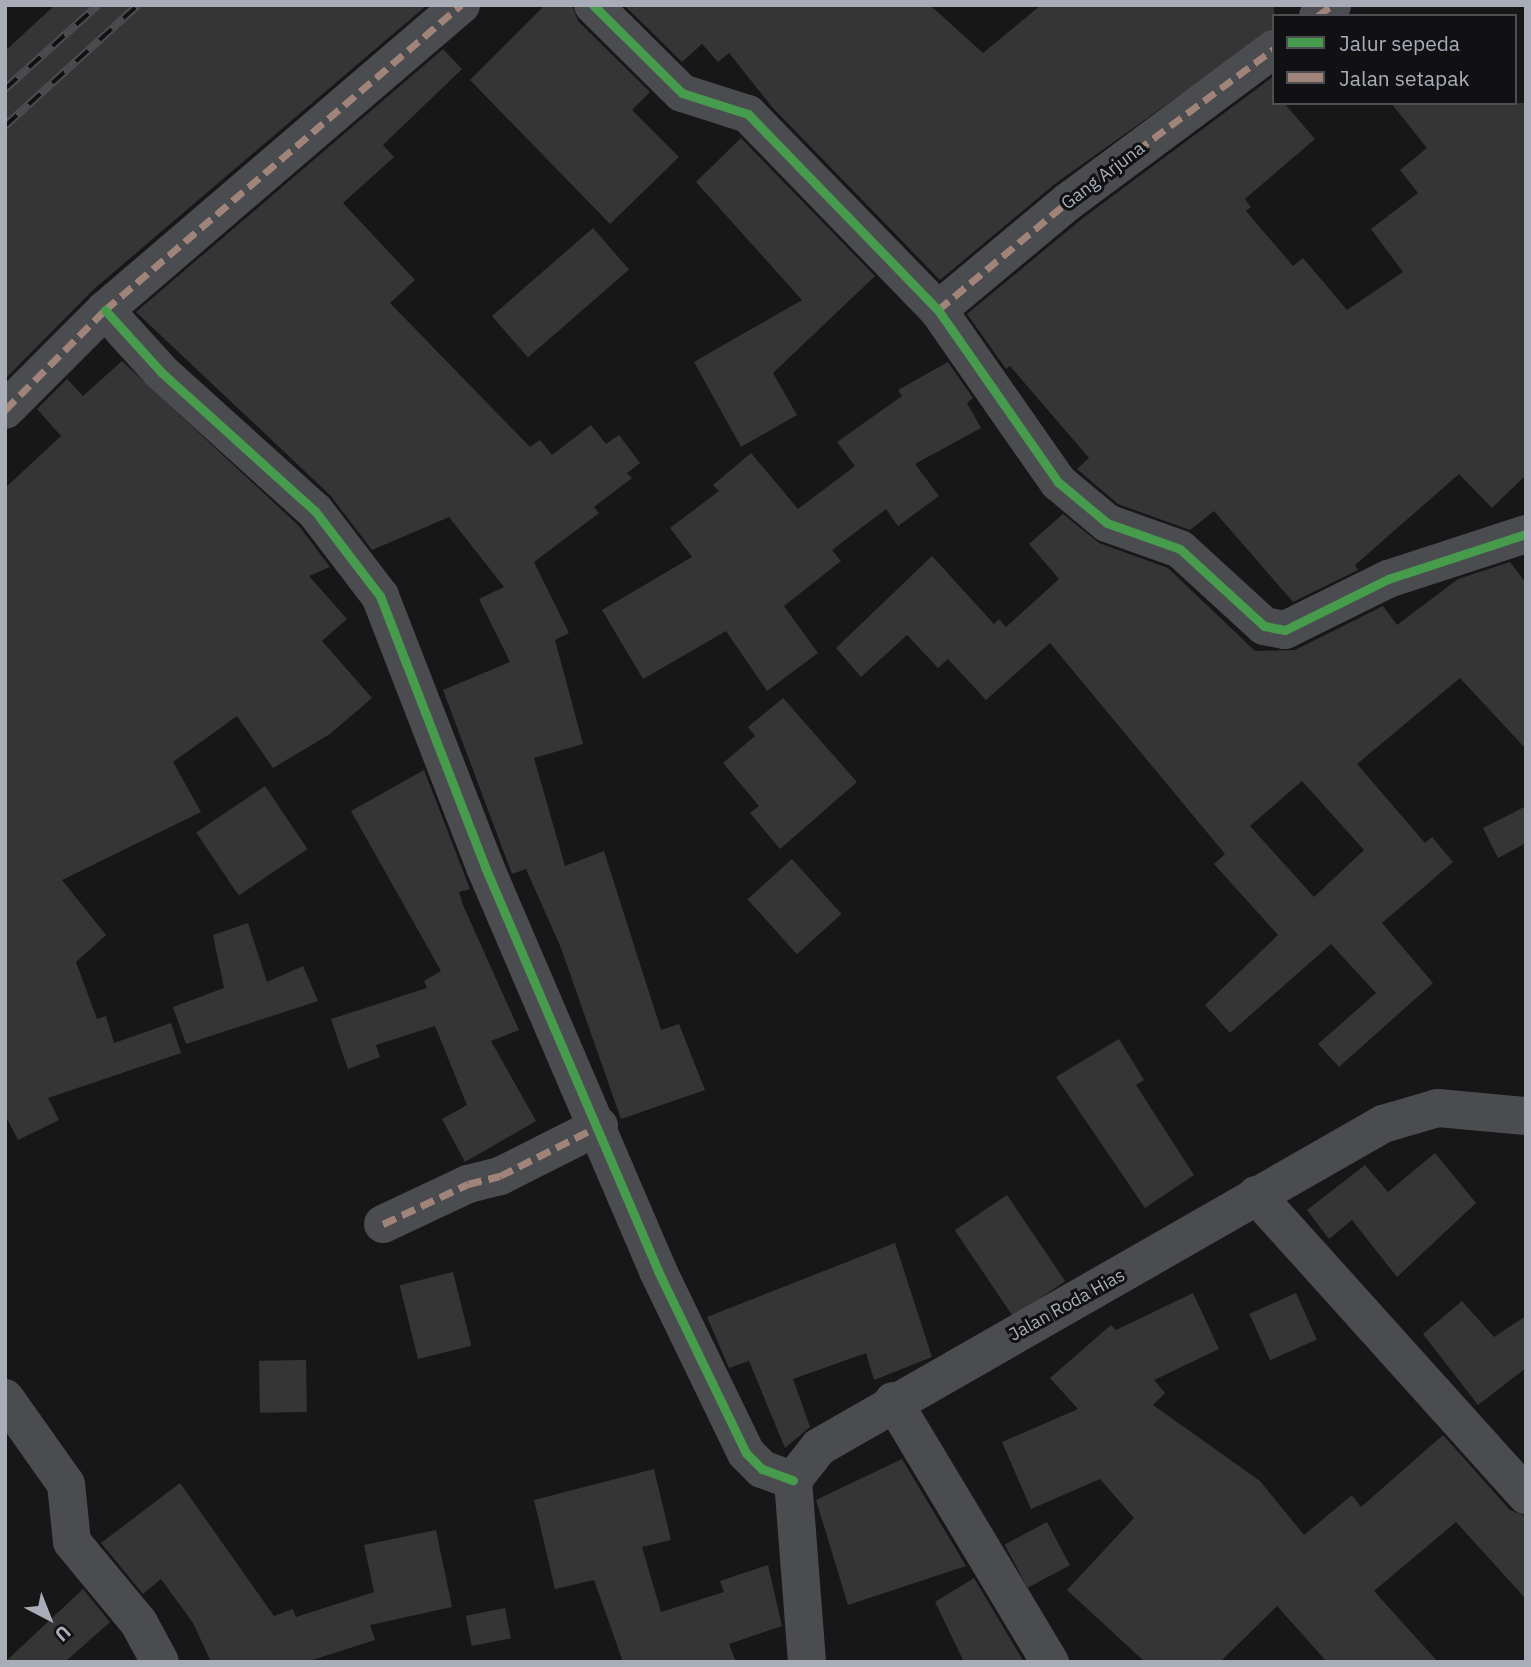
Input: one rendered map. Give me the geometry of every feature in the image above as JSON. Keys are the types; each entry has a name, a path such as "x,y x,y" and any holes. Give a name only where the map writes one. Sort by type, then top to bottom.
{"street":[{"path":"5,410 105,310 461,5"},
{"path":"593,5 682,93 748,114 937,310 1058,482 1107,523 1180,549 1275,631 1388,579 1526,534"},
{"name":"Gang Arjuna","path":"937,310 1069,201 1272,50"},
{"path":"105,310 161,372 316,511 380,596 485,867 658,1271 746,1454 762,1469 793,1480 807,1662"},
{"name":"Jalan Roda Hias","path":"793,1480 819,1447 893,1401 1256,1195 1418,1111 1526,1116"},
{"path":"383,1224 468,1184 500,1176 598,1126"},
{"path":"1256,1195 1526,1495"},
{"path":"5,1398 66,1484 72,1542 139,1623 160,1662"},
{"path":"893,1401 1050,1662"}],"building":[{"path":"55,5 427,5 94,289 7,377 5,51"},
{"path":"545,5 572,5 578,21 650,92 632,110 679,157 610,224 470,80"},
{"path":"624,5 930,5 983,53 1041,5 1274,5 1272,29 1056,183 940,280 772,107 729,53 718,62 702,44 682,62"},
{"path":"443,49 462,69 383,145 394,157 343,203 415,280 390,303 530,447 540,440 552,455 591,425 606,444 619,435 640,463 627,473 632,478 594,507 599,513 534,562 569,633 555,640 583,744 534,758 565,866 604,851 661,1030 679,1024 705,1090 621,1119 561,948 526,869 512,874 443,690 510,662 479,599 504,587 449,517 372,550 330,495 136,312"},
{"path":"1272,77 1272,105 1286,105 1315,139 1245,199 1251,207 1246,211 1293,266 1303,258 1347,310 1403,272 1371,229 1418,193 1400,170 1427,148 1393,105 1526,103 1526,475 1492,508 1459,474 1355,565 1358,570 1293,602 1214,511 1190,530 1118,504 1077,469 1089,458 1010,366 1006,369 967,314 1083,218"},
{"path":"741,138 875,276 773,373 797,415 741,447 694,362 802,300 696,182"},
{"path":"593,228 629,270 528,357 492,316"},
{"path":"122,361 299,526 330,567 309,576 347,619 322,641 372,698 330,734 273,768 237,716 173,762 201,812 62,880 106,935 76,962 97,1019 106,1016 114,1043 171,1023 181,1053 48,1098 59,1120 18,1140 5,1115 5,488 61,436 37,409 67,379 83,396"},
{"path":"948,362 973,398 967,403 981,428 915,464 939,496 898,526 886,509 832,550 841,561 784,606 818,653 767,691 726,631 643,679 602,610 692,557 670,528 719,491 713,485 751,453 798,509 855,466 837,442 902,396 898,390"},
{"path":"1063,514 1099,543 1168,568 1255,651 1295,650 1383,606 1397,625 1458,579 1510,562 1526,583 1526,749 1460,678 1357,764 1425,843 1432,837 1453,862 1382,923 1433,983 1339,1067 1318,1044 1376,993 1331,944 1230,1033 1205,1005 1278,935 1214,864 1225,854 1050,643 986,700 948,659 938,668 907,635 861,677 836,648 932,556 994,624 999,619 1006,627 1059,579 1029,544","holes":["1302,781 1364,850 1314,897 1250,826"]},
{"path":"783,698 857,782 780,849 750,813 759,806 723,763 755,736 748,727"},
{"path":"424,770 470,889 459,892 463,905 519,1030 491,1041 536,1121 465,1162 442,1119 467,1105 435,1026 376,1045 380,1057 348,1069 331,1019 427,988 424,981 441,971 351,811"},
{"path":"265,786 307,849 239,895 196,832"},
{"path":"1526,806 1526,843 1498,858 1483,828"},
{"path":"792,859 842,914 797,954 747,899"},
{"path":"248,923 267,982 303,966 318,1001 186,1044 173,1007 224,988 213,935"},
{"path":"1119,1039 1144,1080 1136,1085 1194,1175 1145,1208 1056,1077"},
{"path":"1435,1153 1476,1203 1397,1277 1352,1220 1329,1239 1307,1210 1365,1165 1388,1192"},
{"path":"1007,1195 1065,1281 1013,1316 955,1230"},
{"path":"895,1243 932,1357 874,1380 866,1353 793,1379 810,1427 785,1448 749,1361 729,1368 707,1317"},
{"path":"453,1272 471,1346 418,1359 400,1285"},
{"path":"1193,1293 1219,1349 1154,1380 1165,1393 1153,1405 1260,1481 1304,1535 1352,1495 1361,1507 1443,1435 1510,1510 1526,1516 1526,1599 1456,1522 1374,1591 1438,1662 1327,1662 1277,1606 1220,1662 1145,1662 1067,1590 1134,1518 1100,1479 1031,1509 1002,1442 1078,1409 1050,1378 1111,1325 1116,1330"},
{"path":"1296,1293 1317,1340 1270,1360 1249,1314"},
{"path":"1462,1301 1494,1337 1526,1316 1526,1368 1478,1405 1423,1334"},
{"path":"306,1360 307,1412 260,1413 259,1361"},
{"path":"902,1459 966,1566 848,1605 816,1500"},
{"path":"654,1469 671,1540 642,1547 661,1612 724,1592 720,1581 768,1565 782,1626 729,1644 736,1662 623,1662 594,1580 555,1589 534,1500"},
{"path":"180,1483 274,1616 293,1609 296,1617 374,1592 364,1545 436,1530 452,1607 370,1625 375,1640 306,1662 211,1662 193,1623 161,1579 143,1594 101,1543"},
{"path":"1047,1522 1070,1565 1028,1588 1005,1545"},
{"path":"974,1578 1024,1662 964,1662 935,1602"},
{"path":"83,1589 110,1622 65,1662 5,1662"},
{"path":"505,1608 511,1638 472,1646 466,1616"}],"railway":[{"path":"5,89 98,5"},
{"path":"5,126 138,5"}],"marked path":[{"path":"5,410 105,310 461,5"},
{"path":"1321,14 1332,5"},
{"path":"938,310 1069,201 1272,50"},
{"path":"383,1224 468,1184 500,1176 599,1126"}],"cycle path":[{"path":"593,5 682,93 748,114 938,310 1058,482 1107,523 1180,549 1264,626 1285,630 1388,579 1526,534"},
{"path":"105,310 161,372 315,511 380,596 485,867 658,1271 746,1453 762,1469 793,1480"}]}
